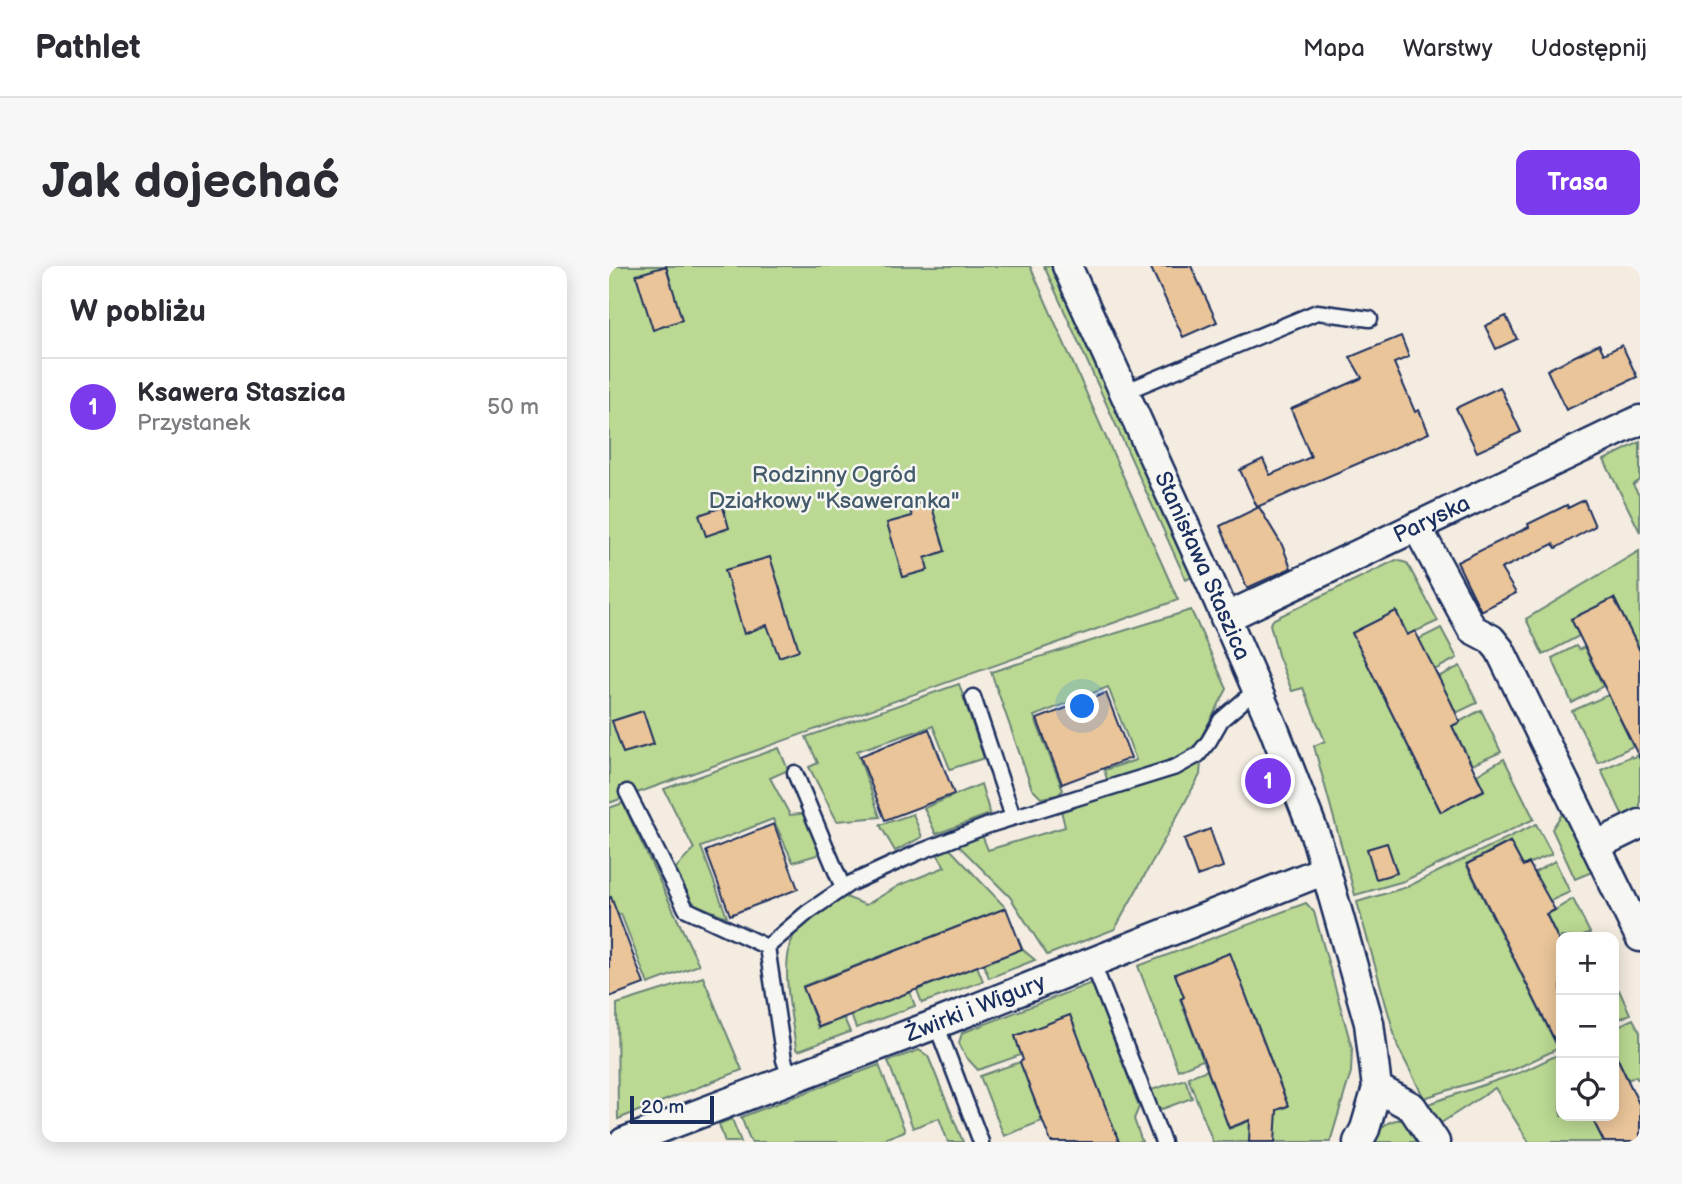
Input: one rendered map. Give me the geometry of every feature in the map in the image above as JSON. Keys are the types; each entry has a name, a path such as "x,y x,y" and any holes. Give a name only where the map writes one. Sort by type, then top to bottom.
{"street":[{"name":"Stanisława Staszica","path":"1067,266 1225,618 1298,789 1325,870 1369,1023 1377,1088"},
{"name":"Paryska","path":"1225,618 1640,420"},
{"path":"1417,527 1472,629 1491,639 1500,650 1640,937"},
{"path":"1597,845 1640,824"},
{"name":"Żwirki i Wigury","path":"624,1142 936,1024 1325,870"},
{"path":"1359,1142 1377,1088 1412,1107 1435,1142"}],"lane":[{"path":"1124,392 1317,312 1370,319"},
{"path":"767,947 808,912 843,888 917,853 1013,817 1176,767 1198,755 1221,720 1256,690"},
{"path":"973,697 1013,817"},
{"path":"795,773 843,888"},
{"path":"627,792 686,909 767,947"},
{"path":"767,947 784,1060 791,1080"},
{"path":"1092,961 1163,1142"},
{"path":"936,1024 981,1142"}],"green space":[{"name":"Rodzinny Ogród Działkowy \"Ksaweranka\"","path":"609,266 1030,266 1178,600 609,803"},
{"path":"1044,266 1052,266 1192,577 1186,580"},
{"path":"1640,442 1640,480 1633,485 1640,497 1640,532 1604,460"},
{"path":"1639,551 1640,650 1614,598 1571,619 1579,636 1543,655 1526,619"},
{"path":"1396,560 1407,563 1438,621 1408,635 1396,611 1352,633 1440,811 1484,791 1477,775 1504,759 1534,819 1404,881 1355,895 1314,746 1325,741 1303,688 1292,691 1270,624 1274,619"},
{"path":"1191,610 1227,689 1198,743 1178,757 1108,782 1104,770 1136,760 1108,687 1034,716 1063,790 1058,795 1041,798 1032,789 991,672"},
{"path":"1441,628 1457,658 1427,674 1419,639"},
{"path":"1576,646 1579,650 1584,647 1603,686 1572,703 1552,658"},
{"path":"1460,666 1477,703 1456,713 1438,677"},
{"path":"959,684 984,758 950,769 933,726 857,751 880,817 837,821 809,767 818,763 806,737"},
{"path":"1608,695 1633,746 1598,763 1572,711"},
{"path":"1481,710 1501,752 1472,765 1452,726"},
{"path":"779,748 788,770 770,778 790,815 809,813 821,843 817,855 793,862 773,819 701,847 727,917 694,904 675,869 694,849 664,789"},
{"path":"1638,755 1640,815 1626,822 1601,770"},
{"path":"1201,762 1200,775 1115,929 1047,955 1010,897 957,844 982,835 988,850 1065,827 1061,810 1167,778"},
{"path":"981,784 990,814 936,834 924,808"},
{"path":"623,803 699,965 648,984 621,914 609,918 609,808"},
{"path":"1566,808 1599,869 1575,879 1552,829"},
{"path":"913,814 922,837 895,851 880,825"},
{"path":"1536,824 1552,854 1523,866 1510,841 1466,864 1556,1042 1556,1049 1515,1069 1424,1098 1398,1047 1357,902 1407,887"},
{"path":"948,847 1006,908 803,986 818,1028 844,1018 850,1032 798,1051 789,1001 787,966 794,935 802,923 843,896 866,905 900,885 945,867 936,852"},
{"path":"1555,861 1570,892 1550,901 1528,876"},
{"path":"1573,899 1590,932 1556,934 1547,915"},
{"path":"1306,903 1314,912 1352,1048 1351,1072 1330,1142 1213,1142 1188,1077 1207,1070 1229,1129 1288,1106 1230,953 1175,974 1184,997 1180,999 1203,1060 1178,1070 1138,966"},
{"path":"1022,949 1035,960 989,978 984,964"},
{"path":"977,966 983,981 922,1003 917,990"},
{"path":"703,977 742,1070 618,1119 617,1004"},
{"path":"1094,982 1139,1107 1134,1119 1142,1142 1119,1142 1070,1015 1015,1036 1021,1055 978,1070 966,1057 959,1043 962,1033"},
{"path":"1619,990 1630,1014 1619,1020"},
{"path":"910,992 915,1006 856,1028 851,1015"},
{"path":"1633,1019 1640,1032 1640,1078 1637,1079 1636,1076 1628,1080 1619,1061 1619,1026"},
{"path":"919,1050 928,1056 963,1142 948,1142 939,1118 913,1128 888,1061"},
{"path":"1556,1055 1556,1121 1594,1121 1604,1142 1529,1142 1495,1088 1441,1123 1428,1104 1524,1071"},
{"path":"1020,1062 1042,1121 1004,1136 980,1076"},
{"path":"879,1065 905,1131 876,1142 751,1142 741,1117"},
{"path":"1185,1079 1192,1098 1162,1109 1157,1105 1151,1090"},
{"path":"732,1119 741,1142 725,1142 719,1124"},
{"path":"1396,1120 1405,1120 1426,1142 1371,1142 1381,1128"}],"building":[{"path":"666,266 682,320 653,330 636,275"},
{"path":"1150,266 1191,266 1217,322 1183,337"},
{"path":"1506,316 1517,339 1496,349 1485,326"},
{"path":"1401,336 1409,357 1394,363 1415,412 1419,410 1429,433 1257,507 1240,470 1263,459 1270,475 1311,457 1291,409 1362,378 1350,357"},
{"path":"1599,344 1604,354 1622,345 1637,377 1566,410 1547,370"},
{"path":"1500,387 1521,432 1477,452 1456,408"},
{"path":"930,500 945,551 925,558 928,570 903,577 887,523 912,516 909,507"},
{"path":"1584,500 1595,526 1556,548 1553,544 1501,569 1516,593 1481,611 1457,562 1529,527 1528,524 1567,505 1568,508"},
{"path":"723,507 729,528 706,536 699,515"},
{"path":"1259,507 1282,545 1291,568 1247,588 1220,526"},
{"path":"770,557 799,650 779,657 767,625 744,634 725,570"},
{"path":"1614,598 1640,651 1640,759 1571,619"},
{"path":"1396,611 1407,635 1415,631 1451,702 1460,722 1452,726 1484,790 1441,812 1352,633"},
{"path":"1106,693 1131,758 1062,784 1037,719"},
{"path":"643,711 654,744 623,753 612,721"},
{"path":"929,729 954,794 885,820 860,756"},
{"path":"774,824 798,889 730,915 706,851"},
{"path":"1210,829 1223,867 1197,876 1184,839"},
{"path":"1510,842 1523,866 1529,863 1555,910 1546,914 1556,935 1556,1043 1467,864"},
{"path":"1387,843 1397,873 1376,879 1367,849"},
{"path":"611,897 644,984 609,997 609,898"},
{"path":"1006,908 1022,949 819,1027 803,987"},
{"path":"1230,953 1288,1106 1277,1110 1275,1142 1249,1142 1250,1120 1229,1128 1181,999 1184,997 1175,974"},
{"path":"1070,1015 1119,1142 1051,1142 1045,1127 1020,1062 1023,1060 1015,1036"},
{"path":"1619,1062 1640,1106 1640,1142 1604,1142 1594,1121 1619,1121"}],"place":[{"name":"Ksawera Staszica","path":"1268,781"}]}
